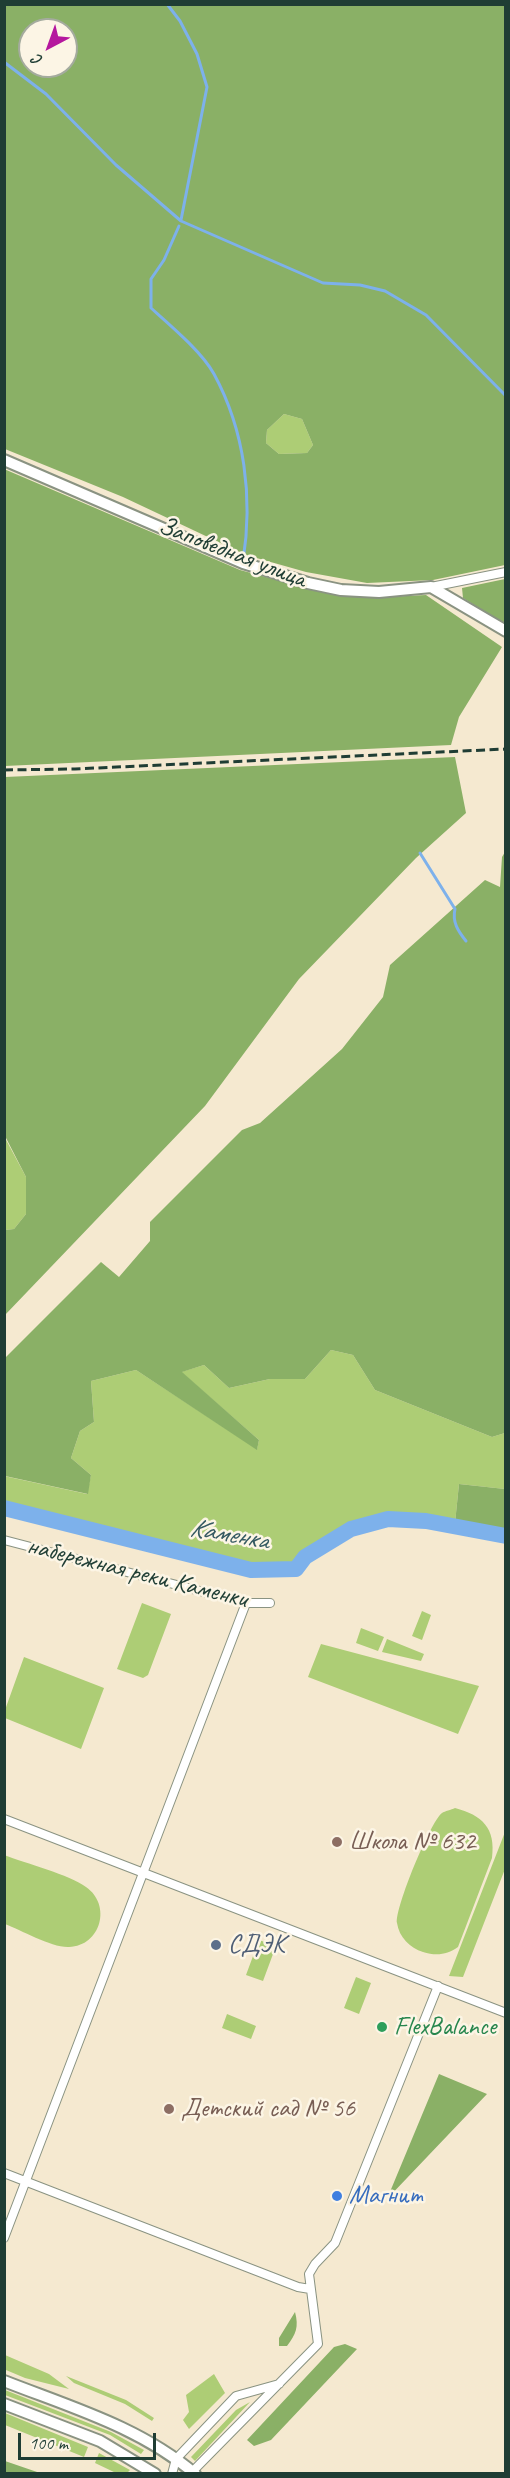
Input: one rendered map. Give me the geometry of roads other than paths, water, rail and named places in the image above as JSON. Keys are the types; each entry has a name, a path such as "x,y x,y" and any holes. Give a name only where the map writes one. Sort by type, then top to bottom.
{"street":[{"name":"Заповедная улица","path":"4,460 243,562 308,583 341,590 361,591 431,588 506,572"},
{"path":"431,588 506,631"},
{"name":"набережная реки Каменки","path":"4,1540 246,1603 270,1604"},
{"path":"4,2238 246,1603"},
{"path":"4,1819 506,2013"},
{"path":"6,2380 82,2410 176,2459 193,2473 318,2344 309,2274 315,2264 335,2243 438,1986"},
{"path":"4,2173 298,2287 310,2289"},
{"path":"172,2474 176,2459 236,2396 280,2384"},
{"path":"4,2404 100,2441 155,2474"}],"waterway":[{"path":"167,4 180,21 197,54 207,87 181,220"},
{"path":"4,62 46,94 116,165 181,221 323,283 360,285 385,291 426,315 506,396"},
{"path":"179,226 164,260 151,279 151,308 202,357 225,396 233,418 244,465 247,513 243,561"},
{"path":"420,853 455,909 456,926 466,941"},
{"name":"Каменка","path":"4,1508 251,1570 296,1569 305,1557 351,1529 388,1519 426,1521 506,1536"}],"railway":[{"path":"4,770 75,769 506,749"}],"place":[{"name":"Школа № 632","path":"337,1842"},
{"name":"СДЭК","path":"216,1945"},
{"name":"FlexBalance","path":"382,2027"},
{"name":"Детский сад № 56","path":"169,2109"},
{"name":"Магнит","path":"337,2196"}]}
